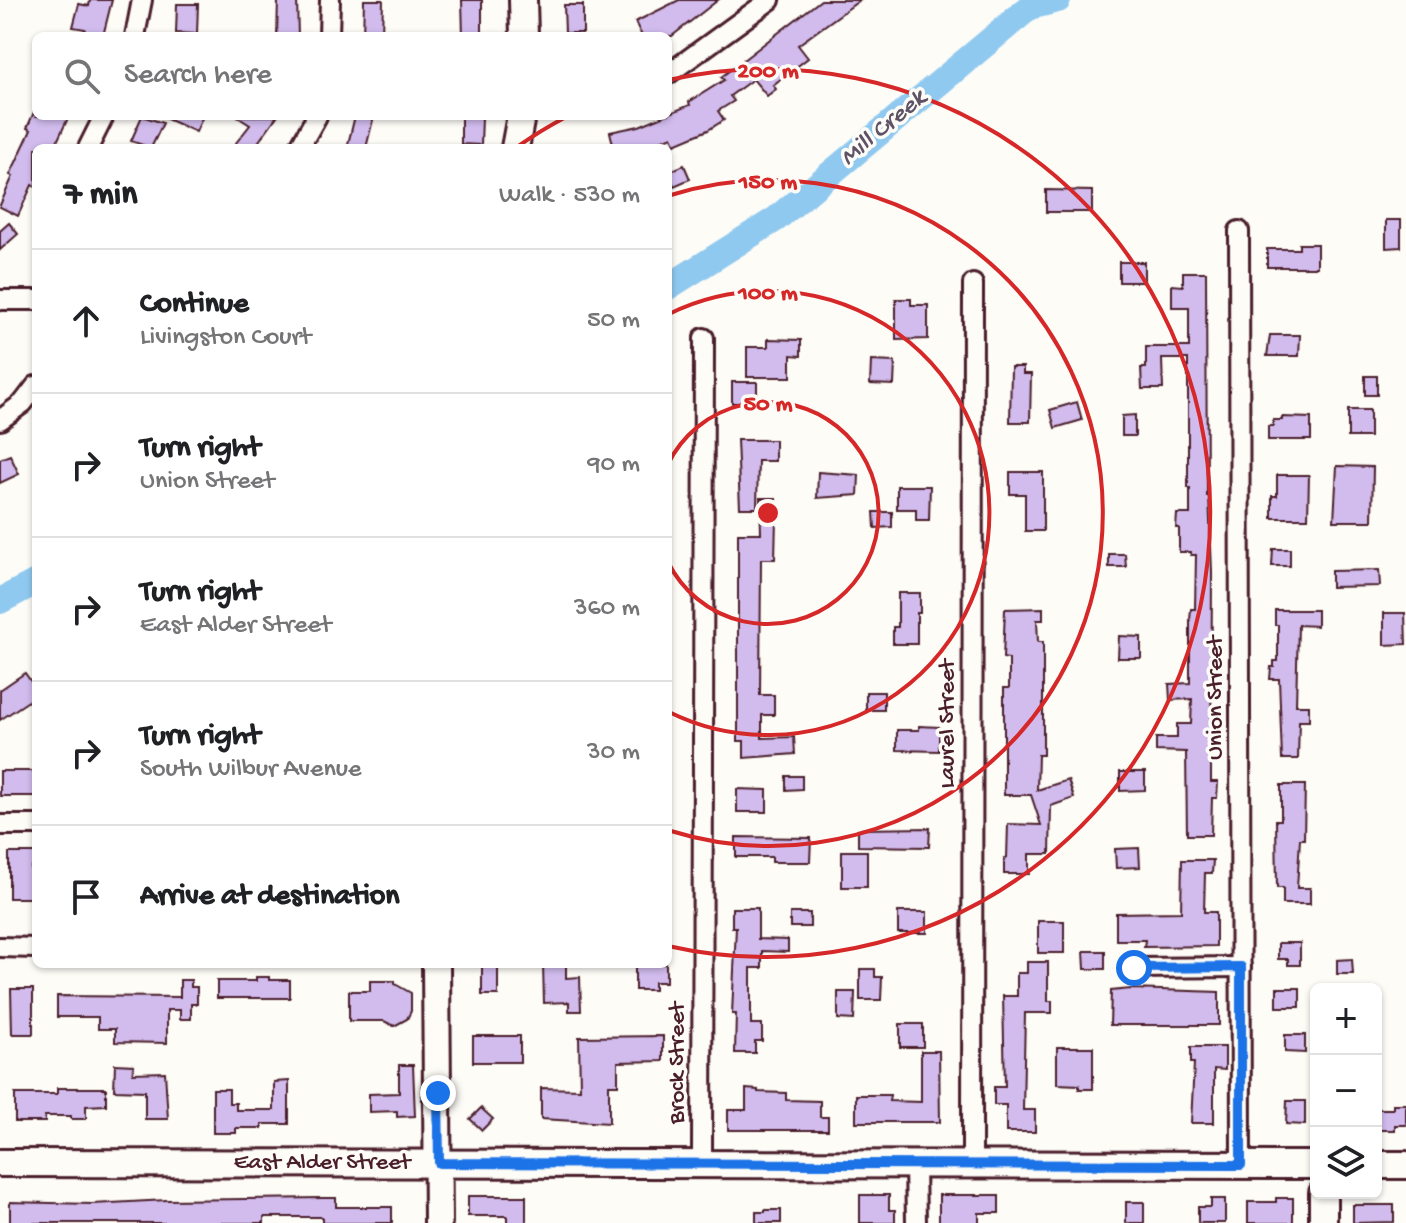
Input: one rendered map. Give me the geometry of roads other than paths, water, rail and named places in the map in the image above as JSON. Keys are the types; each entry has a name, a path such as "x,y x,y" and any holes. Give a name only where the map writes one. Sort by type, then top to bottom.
{"main road":[{"path":"523,0 524,32"},
{"path":"516,144 520,120"},
{"path":"436,968 438,1223"},
{"name":"East Alder Street","path":"0,1163 1310,1165"},
{"path":"1382,1165 1406,1165"},
{"path":"1323,1199 1323,1223"}],"street":[{"path":"136,32 142,0"},
{"path":"329,32 330,0"},
{"path":"672,71 770,0"},
{"path":"90,144 102,120"},
{"path":"301,144 315,120"},
{"name":"Union Street","path":"1239,231 1241,1165"},
{"name":"Laurel Street","path":"972,1164 973,284"},
{"path":"0,300 32,300"},
{"name":"Brock Street","path":"702,1164 704,338"},
{"path":"0,420 23,403 32,391"},
{"path":"0,825 32,825"},
{"path":"0,947 32,948"},
{"path":"1134,968 1241,967"},
{"path":"915,1164 916,1223"}],"waterway":[{"name":"Mill Creek","path":"672,284 776,219 1030,7 1058,0"},
{"name":"Mill Creek","path":"0,601 32,584"}]}
